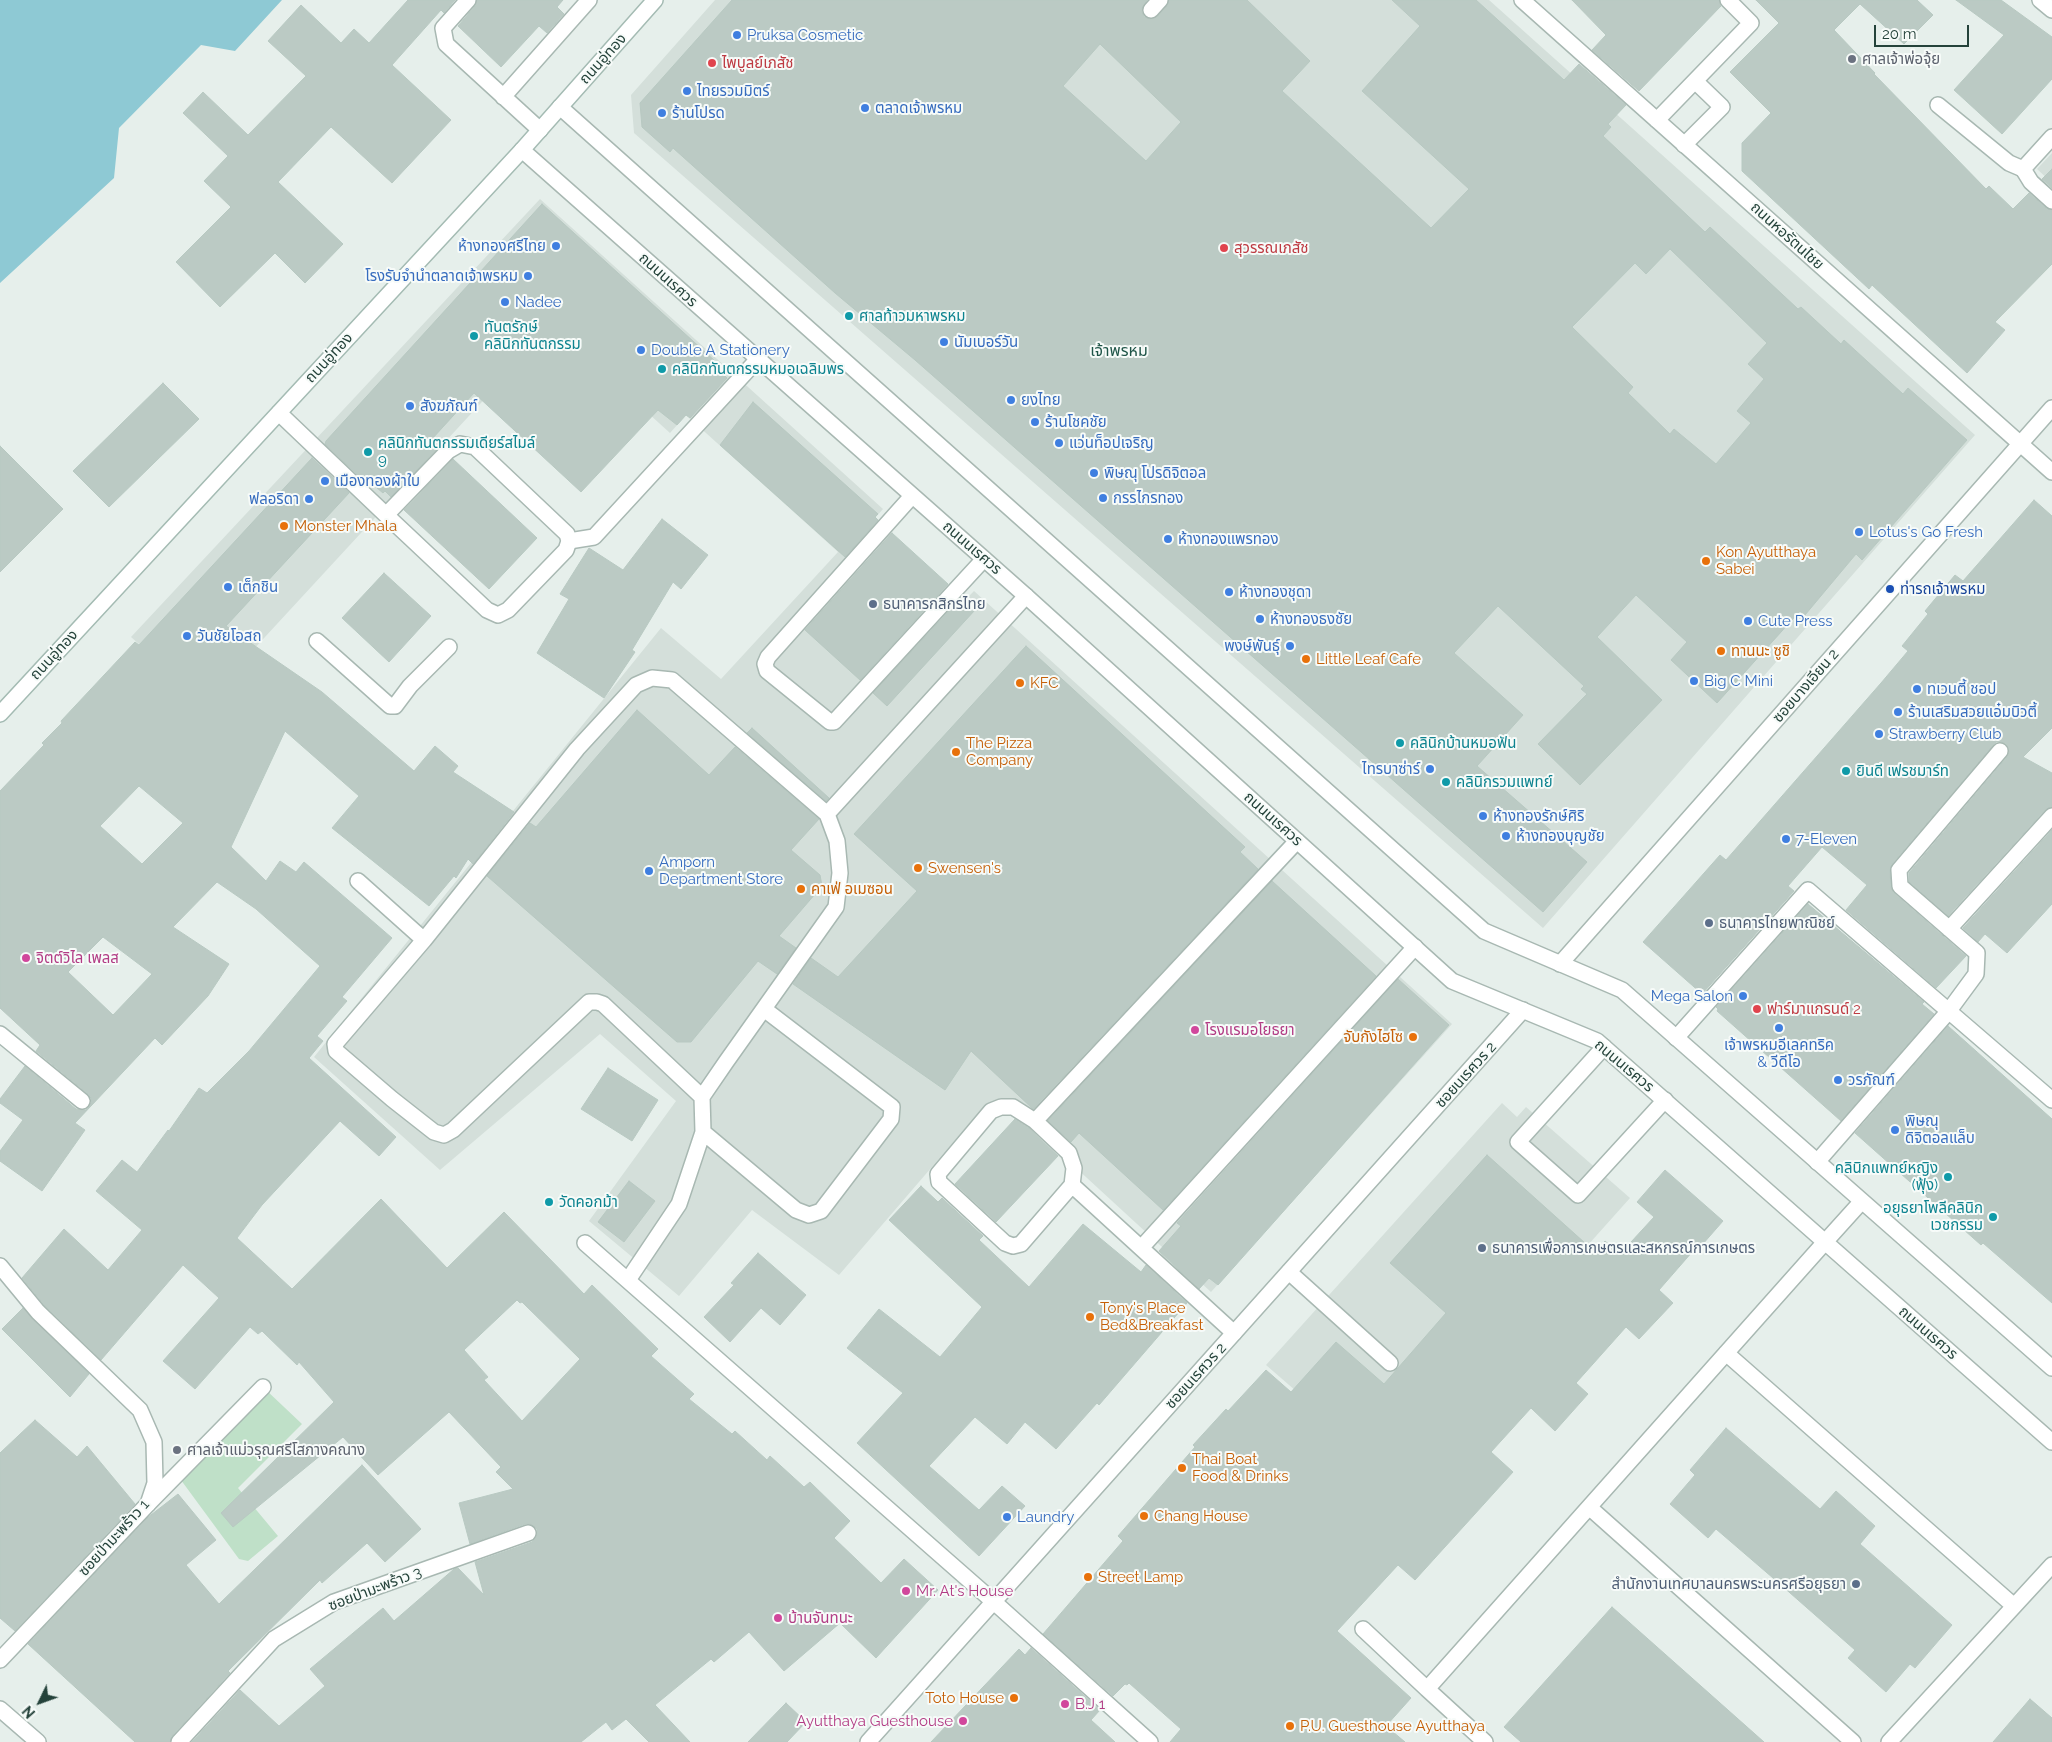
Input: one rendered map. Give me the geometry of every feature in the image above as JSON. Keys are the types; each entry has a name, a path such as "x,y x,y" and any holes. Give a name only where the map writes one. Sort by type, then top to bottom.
{"street":[{"path":"468,0 442,28 446,44 540,130"},
{"path":"503,97 589,0"},
{"name":"ถนนอู่ทอง","path":"0,714 522,150 655,0"},
{"name":"ถนนหอรัตนไชย","path":"1522,0 2052,472"},
{"path":"1657,120 1751,23 1728,0"},
{"path":"2040,0 2052,10"},
{"path":"1684,145 1722,107 1695,81"},
{"path":"1938,105 2009,163 2023,169 2031,182 2052,201"},
{"path":"560,107 1484,931 1622,990 2052,1368"},
{"path":"2023,169 2052,137"},
{"name":"ถนนนเรศวร","path":"522,150 1026,596 1452,981 1597,1041 2052,1442"},
{"path":"569,542 594,537 758,359"},
{"name":"ซอยบางเอียน 2","path":"1560,964 2052,408"},
{"path":"279,413 386,515 487,610 498,615 508,610 566,550 569,542 567,534 475,447 460,444 448,451 386,515"},
{"path":"912,496 768,658 765,664 767,671 830,722 834,722 984,559"},
{"path":"826,814 1026,596"},
{"path":"317,641 390,706 395,706 410,686 450,647"},
{"path":"628,1280 679,1204 703,1132 702,1097 836,907 840,873 837,841 826,814 672,680 652,678 636,685 577,749 424,940 335,1044 336,1051 392,1100 434,1132 444,1135 454,1130 588,1002 597,1002 603,1004 702,1097"},
{"path":"1817,1162 1948,1012 1976,974 1977,953 1900,886 1899,870 2000,751"},
{"path":"1950,929 2052,816"},
{"path":"1035,1121 1297,841"},
{"path":"358,881 424,940"},
{"path":"1676,1038 1808,890 2052,1100"},
{"path":"1140,1248 1415,947"},
{"path":"703,1132 796,1210 809,1215 821,1210 891,1119 892,1107 764,1009"},
{"name":"ซอยนเรศวร 2","path":"868,1742 1523,1010"},
{"path":"0,1034 82,1101"},
{"path":"1604,1047 1518,1142 1571,1189 1578,1195 1665,1100"},
{"path":"1002,1107 1013,1107 1035,1121 1069,1153 1074,1168 1072,1185 1021,1244 1014,1246 1005,1243 939,1182 938,1174 991,1111 1002,1107"},
{"path":"1072,1185 1234,1333"},
{"path":"1427,1689 1862,1201"},
{"path":"585,1243 994,1602 1150,1742"},
{"name":"ซอยป่ามะพร้าว 1","path":"0,1266 38,1312 140,1410 154,1442 155,1483 148,1504 0,1660"},
{"path":"1289,1272 1390,1363"},
{"path":"1726,1353 2014,1606"},
{"path":"148,1504 263,1387"},
{"path":"1589,1507 1853,1742"},
{"name":"ซอยป่ามะพร้าว 3","path":"179,1742 274,1639 334,1602 528,1533"},
{"path":"1889,1742 2052,1565"},
{"path":"1363,1629 1485,1742"},
{"path":"0,1709 38,1742"}],"shaded area":[{"path":"715,0 1489,0 1975,435 1543,928 634,133 631,95"},
{"path":"2052,153 2052,183 2037,169"},
{"path":"540,199 883,509 875,518 965,600 974,591 1452,1024 1211,1292 1000,1098 974,1118 839,1275 752,1210 679,1296 589,1221 676,1101 600,1034 440,1170 314,1057 661,628 721,679 838,552 686,415 670,433 552,326 205,702 131,637"},
{"path":"1502,1103 1517,1117 1526,1107 1630,1198 1387,1470 1266,1365"}],"green space":[{"path":"265,1389 302,1424 238,1488 278,1536 248,1561 239,1559 178,1476"}],"water":[{"path":"0,0 282,0 235,51 201,45 119,128 114,178 0,283"}],"building":[{"path":"408,0 455,0 444,13 441,10 392,65 451,120 392,183 331,127 278,182 343,244 305,283 275,253 220,307 176,262 231,207 204,181 228,156 183,113 203,92 248,135 306,76 268,41 301,5 341,43 354,29 369,43"},
{"path":"477,0 563,0 557,7 564,14 547,33 539,26 501,67 458,26 475,6"},
{"path":"732,0 1147,0 1142,8 1142,12 1144,17 1150,19 1158,16 1167,6 1169,0 1247,0 1310,61 1282,91 1431,228 1469,189 1362,91 1420,26 1392,0 1476,0 1564,80 1579,64 1626,105 1608,124 1611,127 1603,136 1705,232 1710,227 1798,309 1801,307 1841,344 1844,340 1903,394 1908,388 1967,440 1862,560 1856,554 1805,615 1800,611 1717,703 1671,660 1687,642 1636,595 1597,637 1662,700 1580,785 1538,744 1587,694 1581,689 1584,686 1498,606 1454,653 1523,715 1477,766 1587,862 1543,912 915,360 835,293 673,148 670,152 642,127 640,103","holes":["1100,44 1181,122 1146,161 1063,86","1670,249 1767,343 1748,364 1764,379 1737,411 1751,423 1716,464 1674,429 1670,434 1628,393 1633,387 1572,327 1635,263 1646,274"]},
{"path":"1572,0 1719,0 1721,6 1639,91 1592,50 1606,35"},
{"path":"1756,0 1917,0 1933,15 1904,44 1860,4 1834,30 1986,189 1989,186 2013,209 2029,193 2046,208 2052,210 2052,264 1995,322 2005,330 1967,373 1872,285 1869,289 1742,171 1742,143 1771,113 1730,72 1779,23"},
{"path":"1956,0 2001,0 2052,37 2052,79 2002,134 1954,90 2004,35"},
{"path":"2052,169 2052,188 2042,179"},
{"path":"542,204 726,371 723,374 727,378 690,418 686,415 677,425 658,410 581,492 474,393 432,439 440,446 391,497 385,491 383,493 364,477 362,479 325,444 326,441"},
{"path":"163,383 199,419 109,507 73,471"},
{"path":"753,402 878,514 875,517 878,520 845,557 720,445"},
{"path":"0,446 63,509 0,572"},
{"path":"312,458 349,493 226,626 322,692 414,771 435,746 458,766 453,772 514,812 473,864 468,859 456,878 454,876 429,906 332,828 359,796 285,731 231,847 266,881 280,861 296,872 304,862 392,938 342,997 347,1001 317,1036 323,1041 309,1058 396,1137 379,1156 340,1121 262,1205 237,1238 292,1289 381,1199 447,1268 504,1212 584,1294 592,1285 658,1349 651,1356 694,1394 689,1399 732,1434 735,1431 767,1460 770,1456 804,1487 810,1482 850,1521 834,1538 881,1583 904,1559 938,1590 876,1658 840,1623 784,1671 749,1632 714,1662 711,1659 655,1705 690,1742 649,1742 626,1719 612,1730 606,1722 581,1742 192,1742 240,1690 279,1726 325,1686 310,1669 383,1608 394,1621 454,1569 458,1568 484,1595 475,1562 532,1542 537,1535 537,1529 530,1524 525,1524 470,1544 459,1503 513,1489 496,1472 501,1467 449,1412 378,1475 343,1437 233,1527 221,1513 334,1402 299,1362 297,1365 262,1331 258,1334 250,1327 195,1389 163,1361 219,1298 183,1265 101,1360 45,1306 22,1278 64,1229 108,1270 142,1230 96,1191 122,1160 137,1172 199,1088 207,1093 249,1051 320,966 256,909 217,882 173,927 229,964 208,996 162,1045 155,1038 75,1123 85,1130 42,1191 0,1161 0,1151 23,1120 0,1103 0,1099 25,1066 76,1109 86,1110 91,1103 91,1098 36,1051 40,1045 0,1008 0,791 44,745 42,743 62,723 61,721 135,642 139,645","holes":["139,786 183,823 142,864 100,826","103,937 152,974 113,1015 68,972","517,1300 520,1303 522,1302 580,1359 522,1421 484,1380 488,1377 464,1350"]},
{"path":"453,459 537,538 489,589 404,510"},
{"path":"2034,500 2052,516 2052,728 2023,757 2052,773 2052,807 2045,810 1948,916 1909,882 1909,873 2007,757 2009,752 2006,744 1996,742 1892,864 1890,870 1891,887 1894,893 1966,956 1936,988 1846,910 1867,885 1822,847 1788,886 1794,891 1702,994 1643,942 1720,855 1726,860 1881,683 1908,651 1902,646 1928,614 1925,611 1955,575 1963,581"},
{"path":"662,519 708,555 681,589 673,582 632,650 635,652 604,698 537,653 569,599 560,594 589,548 623,570"},
{"name":"ธนาคารกสิกรไทย","path":"892,533 948,584 860,680 805,630"},
{"path":"384,573 431,616 389,662 342,618"},
{"path":"962,597 975,610 887,706 873,693"},
{"path":"1026,646 1245,847 1240,852 1258,869 1033,1109 971,1051 945,1090 793,984 811,958 838,977 917,891 854,834"},
{"name":"Amporn Department Store","path":"637,710 709,775 735,747 819,819 791,850 820,875 822,886 779,936 796,948 777,974 758,961 691,1042 677,1042 487,876 530,823 536,827"},
{"path":"752,728 829,798 826,801 747,733"},
{"path":"2052,830 2052,904 2007,953 1985,934 1978,942 1963,928"},
{"name":"โรงแรมอโยธยา","path":"1272,881 1376,976 1163,1210 1079,1133 1071,1142 1048,1121"},
{"path":"1808,904 1924,1002 1922,1004 1934,1014 1841,1121 1717,1011 1716,1007"},
{"path":"1398,979 1449,1025 1218,1285 1209,1278 1199,1289 1159,1251 1181,1226 1177,1223"},
{"path":"1948,1026 2052,1119 2052,1303 1983,1243 1981,1245 1855,1133"},
{"path":"608,1068 658,1100 632,1141 581,1109"},
{"path":"1015,1119 1029,1128 1058,1156 996,1222 955,1184"},
{"path":"1487,1155 1595,1252 1605,1241 1620,1254 1654,1217 1637,1202 1665,1170 1723,1221 1695,1253 1693,1251 1659,1290 1673,1303 1639,1339 1626,1327 1576,1383 1588,1394 1555,1431 1531,1408 1491,1452 1513,1472 1415,1580 1398,1565 1337,1631 1411,1698 1386,1726 1405,1742 1170,1742 1181,1729 1129,1683 1125,1684 1113,1696 1043,1634 1123,1541 1118,1536 1195,1447 1193,1445 1266,1370 1291,1392 1336,1342 1384,1384 1446,1313 1390,1263"},
{"path":"629,1181 655,1201 624,1242 598,1222"},
{"path":"921,1186 938,1202 942,1198 983,1236 979,1240 1029,1287 1083,1224 1141,1272 1146,1265 1187,1303 1099,1405 1097,1403 1056,1449 1025,1422 1007,1444 975,1417 929,1466 979,1510 1002,1486 1025,1506 979,1556 857,1443 903,1393 847,1348 879,1309 940,1357 982,1307 889,1220"},
{"path":"758,1253 806,1295 780,1325 761,1308 730,1342 704,1317 734,1285 731,1283"},
{"path":"23,1308 89,1374 70,1397 2,1329"},
{"path":"35,1420 77,1457 87,1446 135,1504 15,1631 0,1618 0,1453"},
{"name":"สำนักงานเทศบาลนครพระนครศรีอยุธยา","path":"1726,1428 1820,1509 1836,1491 1875,1526 1860,1544 1952,1625 1915,1668 1910,1664 1886,1692 1848,1658 1855,1650 1773,1578 1716,1529 1708,1538 1670,1504 1695,1475 1690,1470"},
{"path":"362,1465 421,1529 385,1562 367,1543 322,1583 320,1580 228,1671 230,1673 172,1736 170,1742 135,1742 28,1644 147,1518 178,1494 216,1540 186,1565 219,1604"},
{"path":"1612,1607 1764,1742 1521,1742 1504,1727"},
{"path":"1031,1648 1100,1710 1091,1720 1115,1742 931,1742 1019,1649 1025,1655"},
{"path":"2030,1699 2052,1718 2052,1742 1993,1742"},
{"path":"786,1703 806,1722 787,1742 748,1742"}],"place":[{"name":"Pruksa Cosmetic","path":"737,35"},
{"name":"ศาลเจ้าพ่อจุ้ย","path":"1852,59"},
{"name":"ไพบูลย์เภสัช","path":"712,63"},
{"name":"ไทยรวมมิตร์","path":"687,91"},
{"name":"ตลาดเจ้าพรหม","path":"865,108"},
{"name":"ร้านโปรด","path":"662,113"},
{"name":"ห้างทองศรีไทย","path":"556,246"},
{"name":"สุวรรณเภสัช","path":"1224,248"},
{"name":"โรงรับจำนำตลาดเจ้าพรหม","path":"528,276"},
{"name":"Nadee","path":"505,302"},
{"name":"ศาลท้าวมหาพรหม","path":"849,316"},
{"name":"ทันตรักษ์ คลินิกทันตกรรม","path":"474,336"},
{"name":"นัมเบอร์วัน","path":"944,342"},
{"name":"Double A Stationery","path":"641,350"},
{"name":"คลินิกทันตกรรมหมอเฉลิมพร","path":"662,369"},
{"name":"ยงไทย","path":"1011,400"},
{"name":"สังฆภัณฑ์","path":"410,406"},
{"name":"ร้านโชคชัย","path":"1035,422"},
{"name":"แว่นท็อปเจริญ","path":"1059,443"},
{"name":"คลินิกทันตกรรมเดียร์สไมล์ 9","path":"368,452"},
{"name":"พิษณุ โปรดิจิตอล","path":"1094,473"},
{"name":"เมืองทองผ้าใบ","path":"325,481"},
{"name":"กรรไกรทอง","path":"1103,498"},
{"name":"ฟลอริดา","path":"309,499"},
{"name":"Monster Mhala","path":"284,526"},
{"name":"Lotus's Go Fresh","path":"1859,532"},
{"name":"ห้างทองแพรทอง","path":"1168,539"},
{"name":"Kon Ayutthaya Sabei","path":"1706,561"},
{"name":"เต็กชิน","path":"228,587"},
{"name":"ท่ารถเจ้าพรหม","path":"1890,589"},
{"name":"ห้างทองชุดา","path":"1229,592"},
{"name":"ธนาคารกสิกรไทย","path":"873,604"},
{"name":"ห้างทองธงชัย","path":"1260,619"},
{"name":"Cute Press","path":"1748,621"},
{"name":"วันชัยโอสถ","path":"187,636"},
{"name":"พงษ์พันธุ์","path":"1290,646"},
{"name":"ทานนะ ซูชิ","path":"1721,651"},
{"name":"Little Leaf Cafe","path":"1306,659"},
{"name":"Big C Mini","path":"1694,681"},
{"name":"KFC","path":"1020,683"},
{"name":"ทเวนตี้ ชอป","path":"1917,689"},
{"name":"ร้านเสริมสวยแอ๋มบิวตี้","path":"1898,712"},
{"name":"Strawberry Club","path":"1879,734"},
{"name":"คลินิกบ้านหมอฟัน","path":"1400,743"},
{"name":"The Pizza Company","path":"956,752"},
{"name":"ไทรบาซ่าร์","path":"1430,769"},
{"name":"ยินดี เฟรชมาร์ท","path":"1846,771"},
{"name":"คลินิกรวมแพทย์","path":"1446,782"},
{"name":"ห้างทองรักษ์ศิริ","path":"1483,816"},
{"name":"ห้างทองบุญชัย","path":"1506,836"},
{"name":"7-Eleven","path":"1786,839"},
{"name":"Swensen's","path":"918,868"},
{"name":"Amporn Department Store","path":"649,871"},
{"name":"คาเฟ่ อเมซอน","path":"801,889"},
{"name":"ธนาคารไทยพาณิชย์","path":"1709,923"},
{"name":"จิตต์วิไล เพลส","path":"26,958"},
{"name":"Mega Salon","path":"1743,996"},
{"name":"ฟาร์มาแกรนด์ 2","path":"1757,1009"},
{"name":"เจ้าพรหมอีเลคทริค & วีดีโอ","path":"1779,1028"},
{"name":"โรงแรมอโยธยา","path":"1195,1030"},
{"name":"จับกังไฮโซ","path":"1413,1037"},
{"name":"วรภัณฑ์","path":"1838,1080"},
{"name":"พิษณุ ดิจิตอลแล็บ","path":"1895,1130"},
{"name":"คลินิกแพทย์หญิง (ฟุ้ง)","path":"1948,1177"},
{"name":"วัดคอกม้า","path":"549,1202"},
{"name":"อยุธยาโพลีคลินิก เวชกรรม","path":"1993,1217"},
{"name":"ธนาคารเพื่อการเกษตรและสหกรณ์การเกษตร","path":"1482,1248"},
{"name":"Tony's Place Bed&Breakfast","path":"1090,1317"},
{"name":"ศาลเจ้าแม่วรุณศรีโสภางคณาง","path":"177,1450"},
{"name":"Thai Boat Food & Drinks","path":"1182,1468"},
{"name":"Chang House","path":"1144,1516"},
{"name":"Laundry","path":"1007,1517"},
{"name":"Street Lamp","path":"1088,1577"},
{"name":"สำนักงานเทศบาลนครพระนครศรีอยุธยา","path":"1856,1584"},
{"name":"Mr. At's House","path":"906,1591"},
{"name":"บ้านจันทนะ","path":"778,1618"},
{"name":"Toto House","path":"1014,1698"},
{"name":"B.J 1","path":"1065,1704"},
{"name":"Ayutthaya Guesthouse","path":"963,1721"},
{"name":"P.U. Guesthouse Ayutthaya","path":"1290,1726"}],"district":[{"name":"เจ้าพรหม","path":"1119,351"}]}
